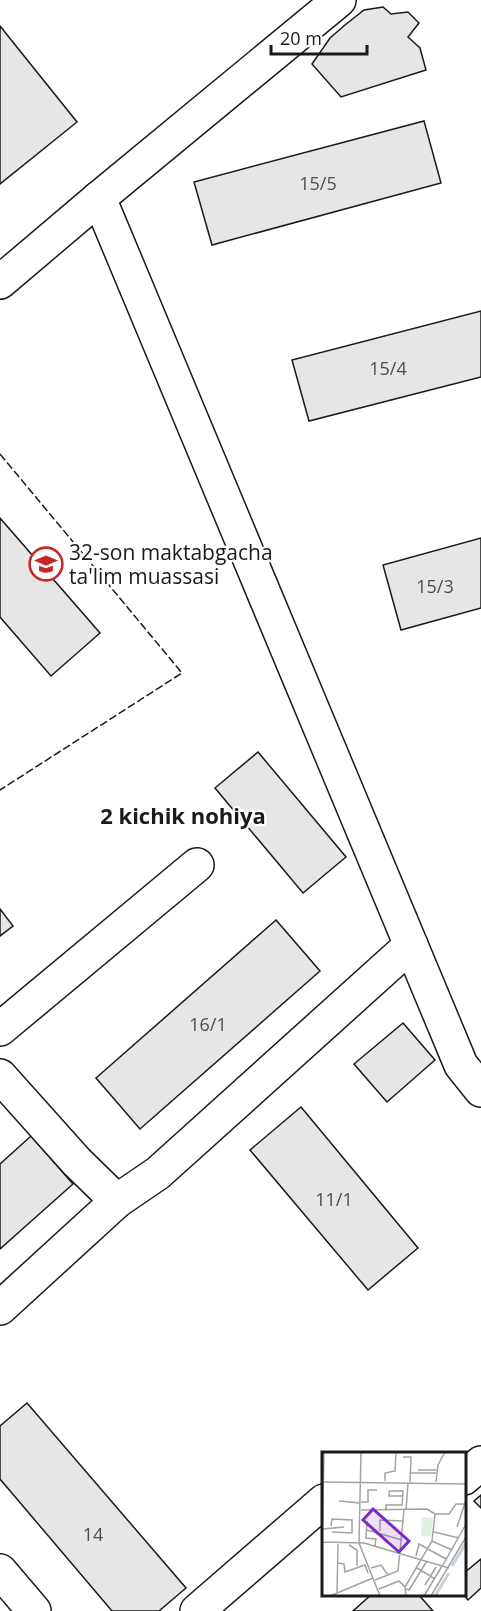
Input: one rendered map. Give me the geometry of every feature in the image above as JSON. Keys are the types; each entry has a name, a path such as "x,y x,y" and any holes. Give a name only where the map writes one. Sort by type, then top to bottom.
{"street":[{"path":"0,282 339,0"},
{"path":"99,198 461,1065 481,1090"},
{"path":"0,1029 197,865"},
{"path":"0,1308 117,1201 158,1173 411,945"},
{"path":"0,1076 77,1162 117,1201"},
{"path":"466,1477 481,1463"},
{"path":"197,1611 322,1503"},
{"path":"0,1571 34,1611"}],"building":[{"path":"383,7 391,14 408,12 419,23 408,37 420,48 426,70 341,97 312,64 330,38 345,25 364,10"},
{"path":"0,26 77,122 0,184"},
{"path":"424,121 441,183 212,245 194,182"},
{"path":"481,311 481,377 309,421 292,360"},
{"path":"0,518 100,633 51,676 0,617"},
{"path":"481,538 481,608 401,630 383,565"},
{"path":"258,752 346,857 303,893 215,788"},
{"path":"0,909 13,926 0,936"},
{"path":"276,920 320,971 140,1129 96,1078"},
{"path":"403,1023 435,1060 387,1102 354,1064"},
{"path":"301,1107 418,1248 368,1290 250,1150"},
{"path":"31,1136 73,1184 0,1249 0,1164"},
{"path":"27,1403 186,1588 159,1611 112,1611 0,1479 0,1426"},
{"path":"481,1495 481,1508 474,1501"},
{"path":"481,1559 481,1588 468,1600 465,1596 466,1571"},
{"path":"370,1596 420,1596 433,1611 353,1611"}],"fence":[{"path":"0,454 182,673 0,790"}],"place":[{"name":"32-son maktabgacha ta'lim muassasi","path":"46,564"}],"district":[{"name":"2 kichik nohiya","path":"183,815"}]}
